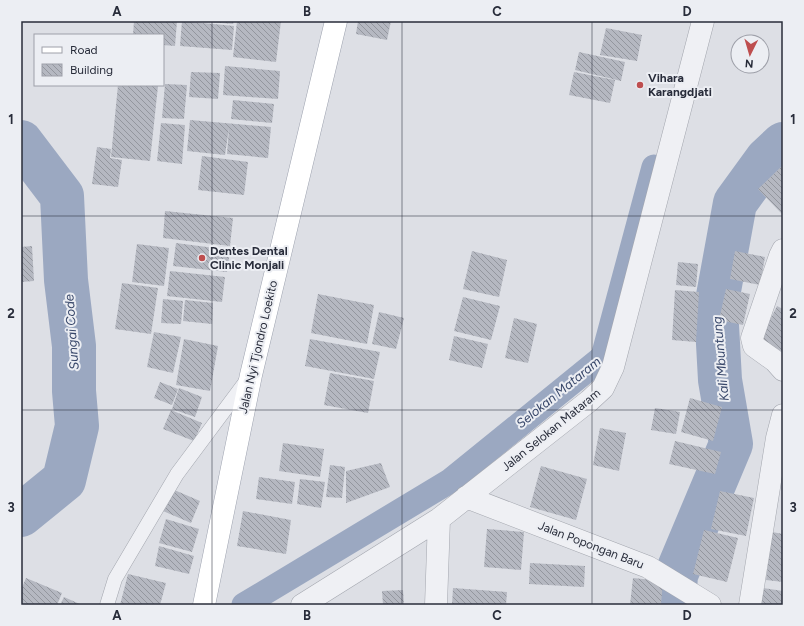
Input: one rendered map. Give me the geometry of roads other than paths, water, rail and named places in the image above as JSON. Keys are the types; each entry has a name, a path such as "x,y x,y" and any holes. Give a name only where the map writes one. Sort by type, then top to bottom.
{"main road":[{"name":"Jalan Nyi Tjondro Loekito","path":"204,605 251,375 336,21"}],"street":[{"name":"Jalan Selokan Mataram","path":"302,605 440,519 589,401 603,388 612,367 703,21"},
{"path":"783,250 752,338 754,346 775,361 783,370"},
{"path":"750,605 777,438 783,415"},
{"name":"Jalan Popongan Baru","path":"466,498 648,568 703,600"},
{"path":"436,605 440,519"}],"lane":[{"path":"107,605 115,578 177,474 251,375"}],"waterway":[{"name":"Sungai Code","path":"21,142 62,196 66,280 74,346 74,391 77,426 64,480 21,515"},
{"name":"Kali Mbuntung","path":"674,605 676,575 731,444 720,380 716,307 735,203 767,159 783,144"},
{"name":"Selokan Mataram","path":"244,605 450,481 603,357 654,167"}],"place":[{"name":"Vihara Karangdjati","path":"640,85"},
{"name":"Dentes Dental Clinic Monjali","path":"202,258"}]}
